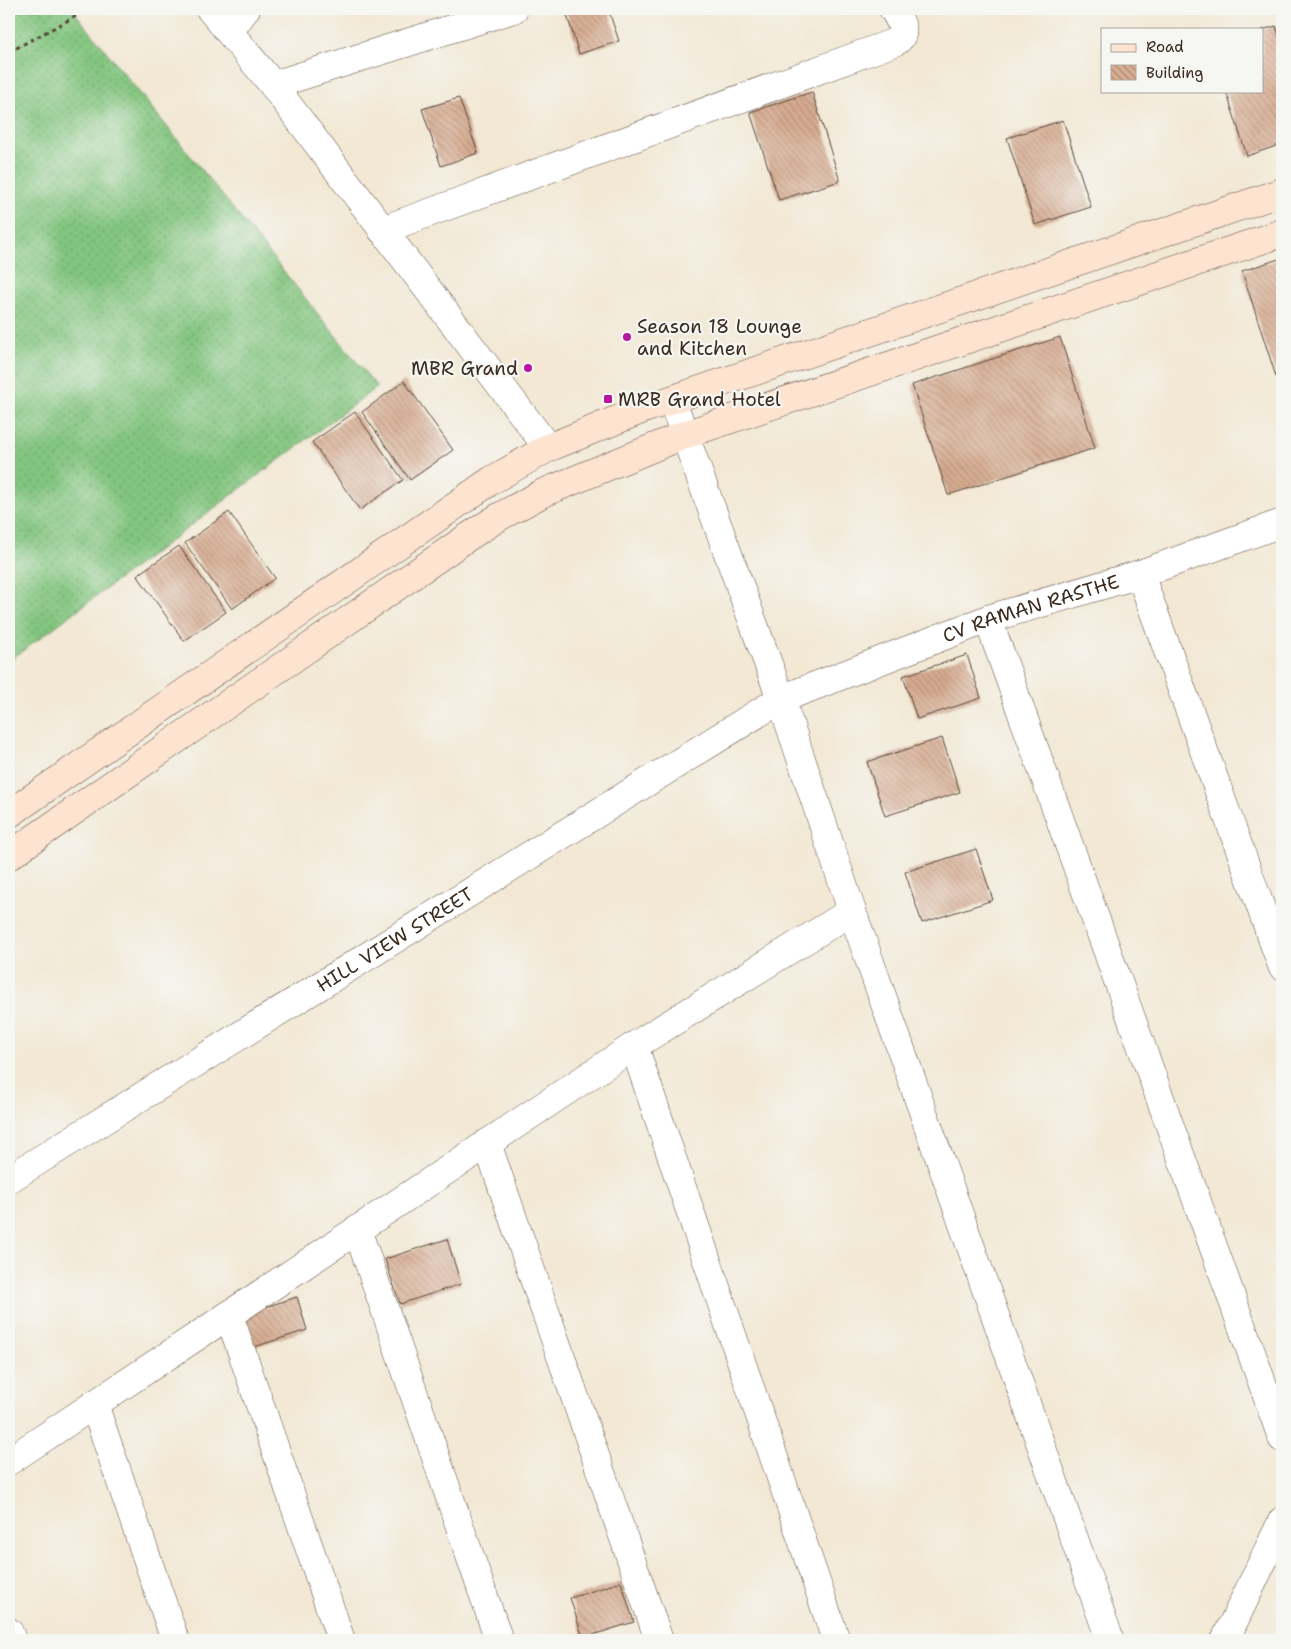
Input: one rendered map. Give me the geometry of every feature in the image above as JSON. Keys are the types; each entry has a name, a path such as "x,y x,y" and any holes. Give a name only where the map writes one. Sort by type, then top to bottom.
{"main road":[{"path":"9,814 492,480 548,448 641,410 1282,192"},
{"path":"9,856 491,522 543,493 684,435 1282,233"}],"street":[{"path":"210,9 273,85 548,448"},
{"path":"229,32 246,9"},
{"path":"273,85 514,9"},
{"path":"382,230 895,42 902,36 903,27 892,9"},
{"path":"672,400 781,698 852,911 1110,1640"},
{"name":"CV RAMAN RASTHE","path":"781,698 988,619 1140,574 1282,522"},
{"path":"1140,574 1282,966"},
{"path":"988,619 1282,1438"},
{"name":"HILL VIEW STREET","path":"9,1179 781,698"},
{"path":"9,1461 634,1046 852,911"},
{"path":"634,1046 836,1640"},
{"path":"487,1143 659,1640"},
{"path":"356,1229 499,1640"},
{"path":"229,1314 341,1640"},
{"path":"94,1404 175,1640"},
{"path":"1225,1640 1282,1521"},
{"path":"9,1632 12,1640"}],"path":[{"path":"9,52 88,9"}],"green space":[{"path":"9,9 72,9 377,387 9,661"}],"building":[{"path":"565,9 608,9 619,41 579,54"},
{"path":"1276,26 1282,46 1282,144 1247,156 1226,92 1264,92 1264,29"},
{"path":"812,92 840,181 779,200 750,112"},
{"path":"459,98 478,153 441,166 422,109"},
{"path":"1063,120 1091,207 1035,225 1007,138"},
{"path":"1282,258 1282,378 1277,380 1242,271"},
{"path":"1060,337 1095,448 948,495 912,385"},
{"path":"404,381 453,450 410,480 362,412"},
{"path":"355,412 403,480 360,510 312,442"},
{"path":"229,512 275,578 232,609 185,543"},
{"path":"179,546 226,612 184,641 137,575"},
{"path":"967,655 981,698 917,719 903,676"},
{"path":"942,738 960,792 885,816 867,762"},
{"path":"976,849 993,900 922,923 905,872"},
{"path":"447,1239 461,1284 400,1304 385,1259"},
{"path":"297,1297 307,1330 251,1348 240,1315"},
{"path":"621,1582 634,1622 583,1638 570,1598"}],"place":[{"name":"Season 18 Lounge and Kitchen","path":"627,337"},
{"name":"MBR Grand","path":"528,368"},
{"name":"MRB Grand Hotel","path":"608,399"}]}
